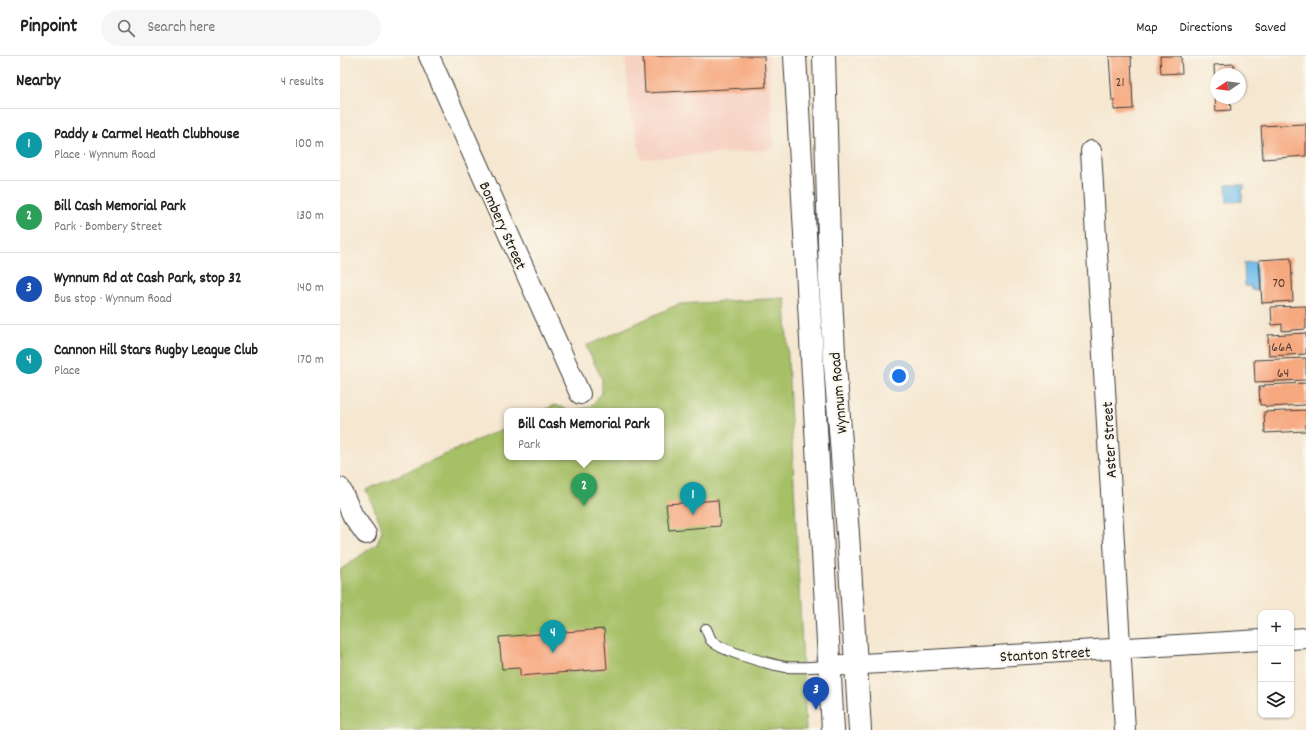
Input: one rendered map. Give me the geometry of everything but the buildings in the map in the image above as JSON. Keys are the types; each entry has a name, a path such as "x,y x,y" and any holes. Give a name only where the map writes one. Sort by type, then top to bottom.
{"main road":[{"name":"Wynnum Road","path":"795,56 833,730"},
{"name":"Wynnum Road","path":"824,56 830,278 860,730"}],"street":[{"name":"Bombery Street","path":"429,56 580,394"},
{"name":"Aster Street","path":"1091,151 1125,730"},
{"path":"340,488 353,516 366,534"},
{"path":"1294,639 1306,638"},
{"name":"Stanton Street","path":"830,666 1258,640"}],"lane":[{"path":"706,629 712,641 726,650 764,662 804,668 830,666"}],"shaded area":[{"path":"625,56 769,56 774,149 642,159 630,111"}],"green space":[{"path":"785,298 806,730 340,730 340,570 377,544 382,531 380,522 366,490 504,428 504,460 664,460 664,408 585,408 590,407 602,393 602,379 586,346 679,304"},
{"path":"555,405 563,408 548,408"}],"water":[{"path":"1226,185 1244,185 1244,189 1242,190 1242,201 1227,202"},
{"path":"1256,262 1257,290 1251,290 1251,286 1245,286 1244,263"}],"place":[{"name":"Bill Cash Memorial Park","path":"584,506"},
{"name":"Paddy & Carmel Heath Clubhouse","path":"693,515"},
{"name":"Cannon Hill Stars Rugby League Club","path":"553,653"},
{"name":"Wynnum Rd at Cash Park, stop 32","path":"816,710"}]}
